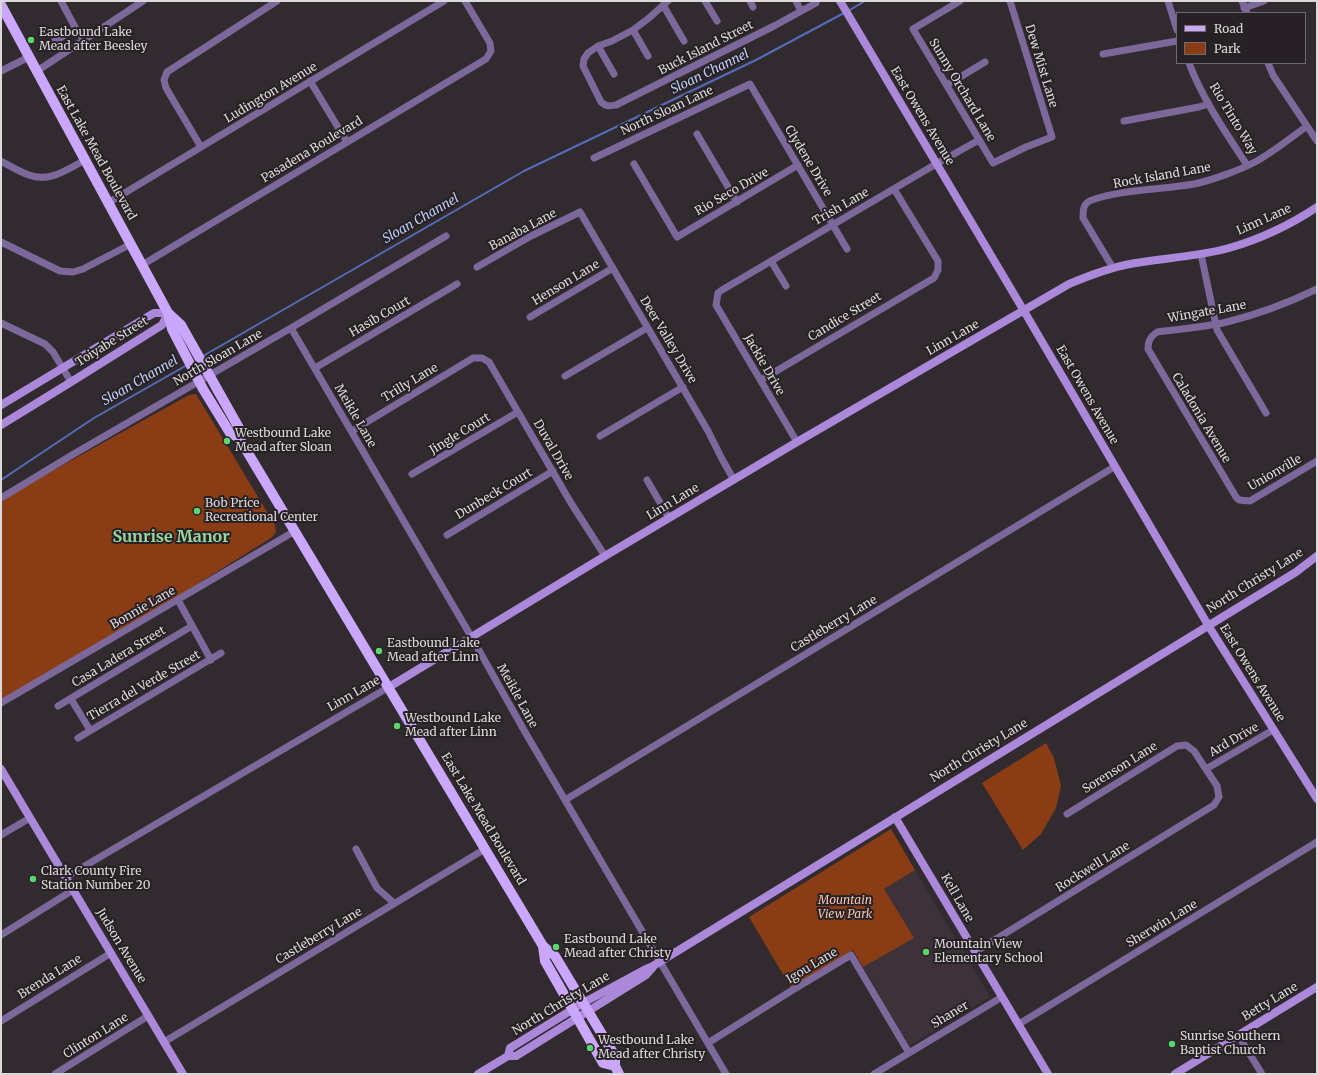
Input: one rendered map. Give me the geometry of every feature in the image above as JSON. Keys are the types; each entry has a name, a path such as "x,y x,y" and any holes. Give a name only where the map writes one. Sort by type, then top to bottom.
{"main road":[{"name":"East Lake Mead Boulevard","path":"1,5 168,313 172,329 189,350 199,370 200,382 230,433 239,438 543,946 555,956 614,1056 617,1070"},
{"name":"East Lake Mead Boulevard","path":"199,370 209,376 239,428 239,438"},
{"name":"East Lake Mead Boulevard","path":"543,946 545,961 604,1063 617,1070"}],"street":[{"path":"61,1 76,29 84,40"},
{"path":"201,147 166,88 164,80 167,72 277,1"},
{"name":"Ludington Avenue","path":"108,203 444,1"},
{"name":"Pasadena Boulevard","path":"142,265 486,59 491,52 490,43 465,1"},
{"path":"705,1 717,21"},
{"path":"796,1 801,11"},
{"name":"East Owens Avenue","path":"840,1 1208,625 1274,730 1314,786 1317,799"},
{"name":"Sunny Orchard Lane","path":"960,1 913,29 993,163"},
{"name":"Dew Mist Lane","path":"993,163 1026,147 1052,137 1010,1"},
{"path":"1168,1 1176,27"},
{"path":"1244,7 1264,1"},
{"path":"37,71 141,2"},
{"path":"614,74 598,46 612,41 633,30 666,3 684,41"},
{"name":"Buck Island Street","path":"598,46 588,53 584,59 583,66 594,90 604,105 616,105 774,26 816,3"},
{"path":"46,46 76,29"},
{"path":"633,30 648,56"},
{"path":"1103,54 1176,41"},
{"path":"1,71 29,57"},
{"path":"947,85 985,62"},
{"name":"Rio Tinto Way","path":"1189,64 1209,104 1247,166"},
{"path":"1268,64 1273,75 1317,141"},
{"path":"310,81 347,142"},
{"name":"North Sloan Lane","path":"594,158 750,84"},
{"name":"Clydene Drive","path":"750,84 847,249"},
{"path":"1124,121 1209,104"},
{"name":"Rock Island Lane","path":"1113,268 1083,218 1083,208 1090,201 1121,194 1195,184 1215,178 1257,161 1307,126"},
{"path":"697,134 736,202"},
{"name":"Trish Lane","path":"717,297 722,290 771,260 980,140"},
{"path":"1,161 30,176 43,178 53,176 85,160"},
{"name":"Rio Seco Drive","path":"634,164 677,237 798,165"},
{"name":"Candice Street","path":"761,380 934,278 938,270 938,261 894,189"},
{"name":"Linn Lane","path":"66,877 472,638 605,556 797,442 1069,284 1087,276 1129,264 1201,254 1258,239 1301,218 1317,207"},
{"name":"Banaba Lane","path":"477,267 531,236 580,212"},
{"name":"Deer Valley Drive","path":"580,212 708,431 722,460 734,480"},
{"name":"North Sloan Lane","path":"1,498 446,236"},
{"path":"1,242 60,271 73,272 83,269 131,244"},
{"path":"1201,254 1217,330 1266,413"},
{"path":"771,260 786,286"},
{"name":"Henson Lane","path":"530,317 612,268"},
{"name":"Hasib Court","path":"315,368 457,284"},
{"name":"Wingate Lane","path":"1148,341 1151,336 1157,332 1226,322 1287,303 1317,289"},
{"name":"Jackie Drive","path":"717,297 716,305 797,442"},
{"name":"Toiyabe Street","path":"1,405 154,313 168,313 162,325 1,424"},
{"path":"1,323 45,344 53,352 71,382"},
{"name":"Meikle Lane","path":"291,328 472,638 564,800 726,1074"},
{"path":"565,376 648,328"},
{"name":"Caladonia Avenue","path":"1148,341 1148,349 1236,497 1239,500 1244,501"},
{"name":"Trilly Lane","path":"352,431 473,358 482,358"},
{"name":"Duval Drive","path":"482,358 489,362 605,556"},
{"path":"600,436 682,387"},
{"name":"Jingle Court","path":"412,474 518,412"},
{"name":"Unionville","path":"1244,501 1250,501 1317,462"},
{"name":"Castleberry Lane","path":"564,800 1114,467"},
{"name":"Dunbeck Court","path":"447,535 553,471"},
{"path":"647,480 670,518"},
{"name":"Bonnie Lane","path":"1,704 295,531"},
{"name":"North Christy Lane","path":"478,1074 508,1056 510,1048 586,1008 644,970 661,962 1296,572 1317,556"},
{"path":"178,600 210,660"},
{"name":"Casa Ladera Street","path":"58,706 192,626"},
{"name":"Tierra del Verde Street","path":"78,738 221,653"},
{"path":"71,699 90,730"},
{"name":"Ard Drive","path":"1206,769 1274,730"},
{"name":"Sorenson Lane","path":"1067,814 1177,746 1186,745 1194,751 1206,769"},
{"name":"Judson Avenue","path":"1,769 183,1074"},
{"name":"Rockwell Lane","path":"975,952 1214,805 1219,797 1217,786 1206,769"},
{"name":"Kell Lane","path":"895,817 1048,1074"},
{"path":"1,835 30,818"},
{"name":"Sherwin Lane","path":"1018,1024 1317,842"},
{"name":"Castleberry Lane","path":"164,1042 485,848"},
{"path":"356,849 377,888 394,903"},
{"path":"1,935 73,890"},
{"name":"Brenda Lane","path":"1,1021 111,953"},
{"name":"Igou Lane","path":"708,1043 791,991 851,956 909,1053"},
{"name":"Betty Lane","path":"1175,1074 1317,987"},
{"name":"Shaner","path":"874,1074 1002,997"},
{"name":"Clinton Lane","path":"55,1074 148,1016"},
{"path":"1238,1035 1262,1074"}],"shaded area":[{"name":"Mountain View Elementary School","path":"915,870 990,997 909,1046 863,967 913,938 884,889"}],"green space":[{"path":"196,394 275,525 276,532 271,538 77,659 1,703 1,502 9,495 189,395"},
{"path":"1046,743 1054,758 1061,786 1056,808 1041,834 1023,850 982,783"},
{"name":"Mountain View Park","path":"891,829 915,870 884,889 914,938 863,967 853,950 791,988 749,917"}],"waterway":[{"name":"Sloan Channel","path":"848,11 865,1"},
{"name":"Sloan Channel","path":"203,356 524,171 756,60 844,13"},
{"name":"Sloan Channel","path":"1,480 94,418 187,365"}],"place":[{"name":"Eastbound Lake Mead after Beesley","path":"31,40"},
{"name":"Westbound Lake Mead after Sloan","path":"227,441"},
{"name":"Bob Price Recreational Center","path":"197,511"},
{"name":"Eastbound Lake Mead after Linn","path":"379,651"},
{"name":"Westbound Lake Mead after Linn","path":"397,726"},
{"name":"Clark County Fire Station Number 20","path":"33,879"},
{"name":"Eastbound Lake Mead after Christy","path":"556,947"},
{"name":"Mountain View Elementary School","path":"926,952"},
{"name":"Sunrise Southern Baptist Church","path":"1172,1044"},
{"name":"Westbound Lake Mead after Christy","path":"590,1048"}],"district":[{"name":"Sunrise Manor","path":"171,537"}]}
